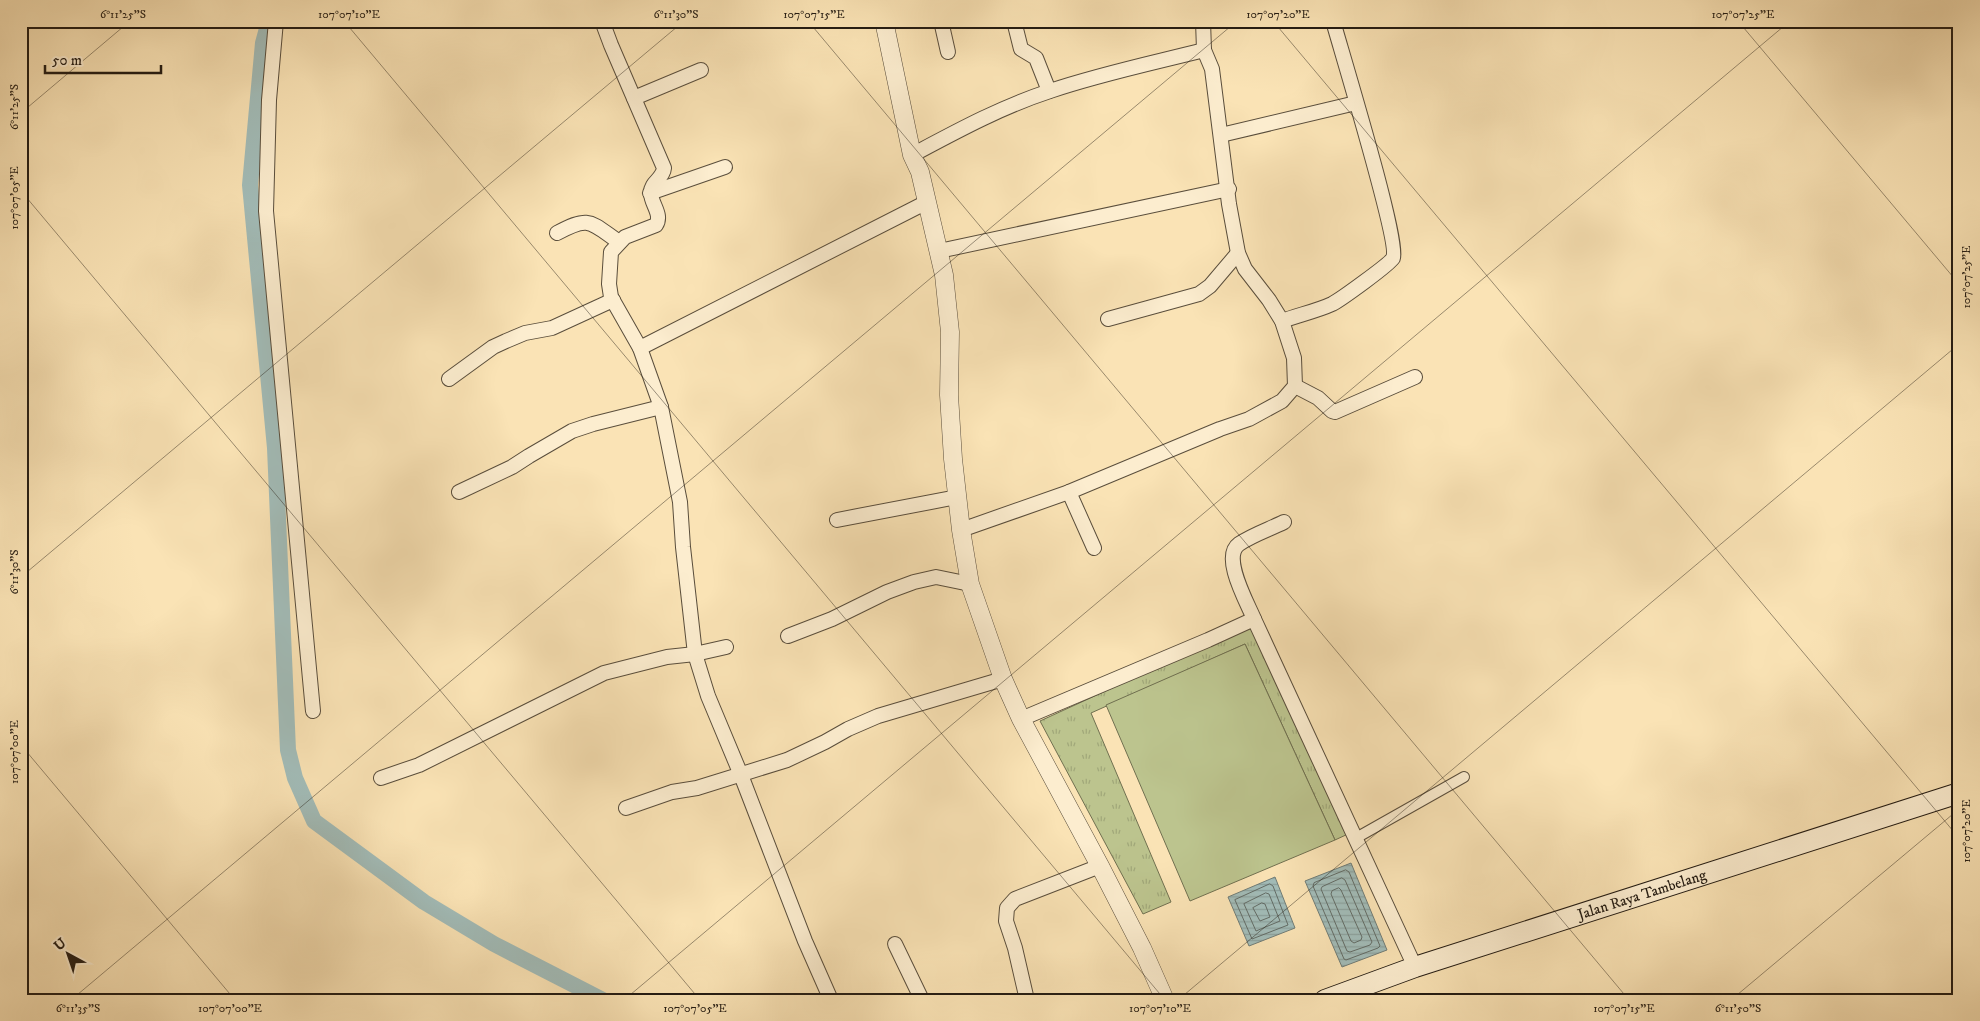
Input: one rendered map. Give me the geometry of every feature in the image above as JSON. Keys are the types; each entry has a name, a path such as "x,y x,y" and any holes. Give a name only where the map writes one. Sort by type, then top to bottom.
{"main road":[{"name":"Jalan Raya Tambelang","path":"1326,1000 1415,967 1959,792"}],"street":[{"path":"276,21 269,100 266,211 313,711"},
{"path":"602,21 610,45 664,168 664,173 653,185 650,193 659,217 656,225 625,237 612,252 609,284 613,300 640,348 662,407 680,502 695,654 708,696 741,774 805,941 831,1000"},
{"path":"884,21 912,155 920,172 940,251 950,332 949,395 953,459 961,530 970,584 1003,679 1021,719 1100,866 1142,948 1165,1000"},
{"path":"941,21 948,52"},
{"path":"961,530 1069,492 1220,429 1249,419 1282,401 1295,386 1294,358 1282,320 1245,269 1238,252 1212,69 1204,50 1203,21"},
{"path":"1282,320 1333,304 1377,272 1394,256 1390,233 1333,21"},
{"path":"1015,25 1021,49 1036,58 1049,91"},
{"path":"912,155 994,112 1049,91 1102,75 1204,50"},
{"path":"634,98 701,70"},
{"path":"1221,135 1356,103"},
{"path":"650,193 725,167"},
{"path":"940,251 1229,189"},
{"path":"640,348 927,202"},
{"path":"557,232 577,223 589,223 620,242"},
{"path":"1108,319 1199,294 1210,286 1238,252"},
{"path":"449,379 493,347 525,333 552,328 613,300"},
{"path":"1295,386 1318,398 1335,412 1415,377"},
{"path":"459,492 512,467 572,431 592,424 662,407"},
{"path":"1069,492 1094,548"},
{"path":"837,520 957,496"},
{"path":"1284,522 1239,544 1232,552 1235,575 1415,967"},
{"path":"788,636 832,619 887,592 921,580 944,578 970,584"},
{"path":"1021,719 1208,640 1254,618"},
{"path":"381,778 418,765 604,673 667,657 695,654 726,647"},
{"path":"626,808 672,792 696,788 787,760 878,716 1003,679"},
{"path":"1356,838 1464,776"},
{"path":"1027,1000 1015,948 1006,921 1007,908 1015,900 1100,866"},
{"path":"895,944 922,1000"}],"green space":[{"path":"1252,624 1348,834 1335,840 1245,644 1091,713 1171,902 1143,914 1040,721"},
{"path":"1245,644 1335,840 1190,901 1106,705"}],"water":[{"path":"1351,863 1387,950 1342,967 1305,881"},
{"path":"1275,877 1295,928 1249,946 1228,897"}],"waterway":[{"path":"269,21 263,43 250,185 275,448 288,750 295,778 314,821 424,902 494,944 603,1000"}]}
